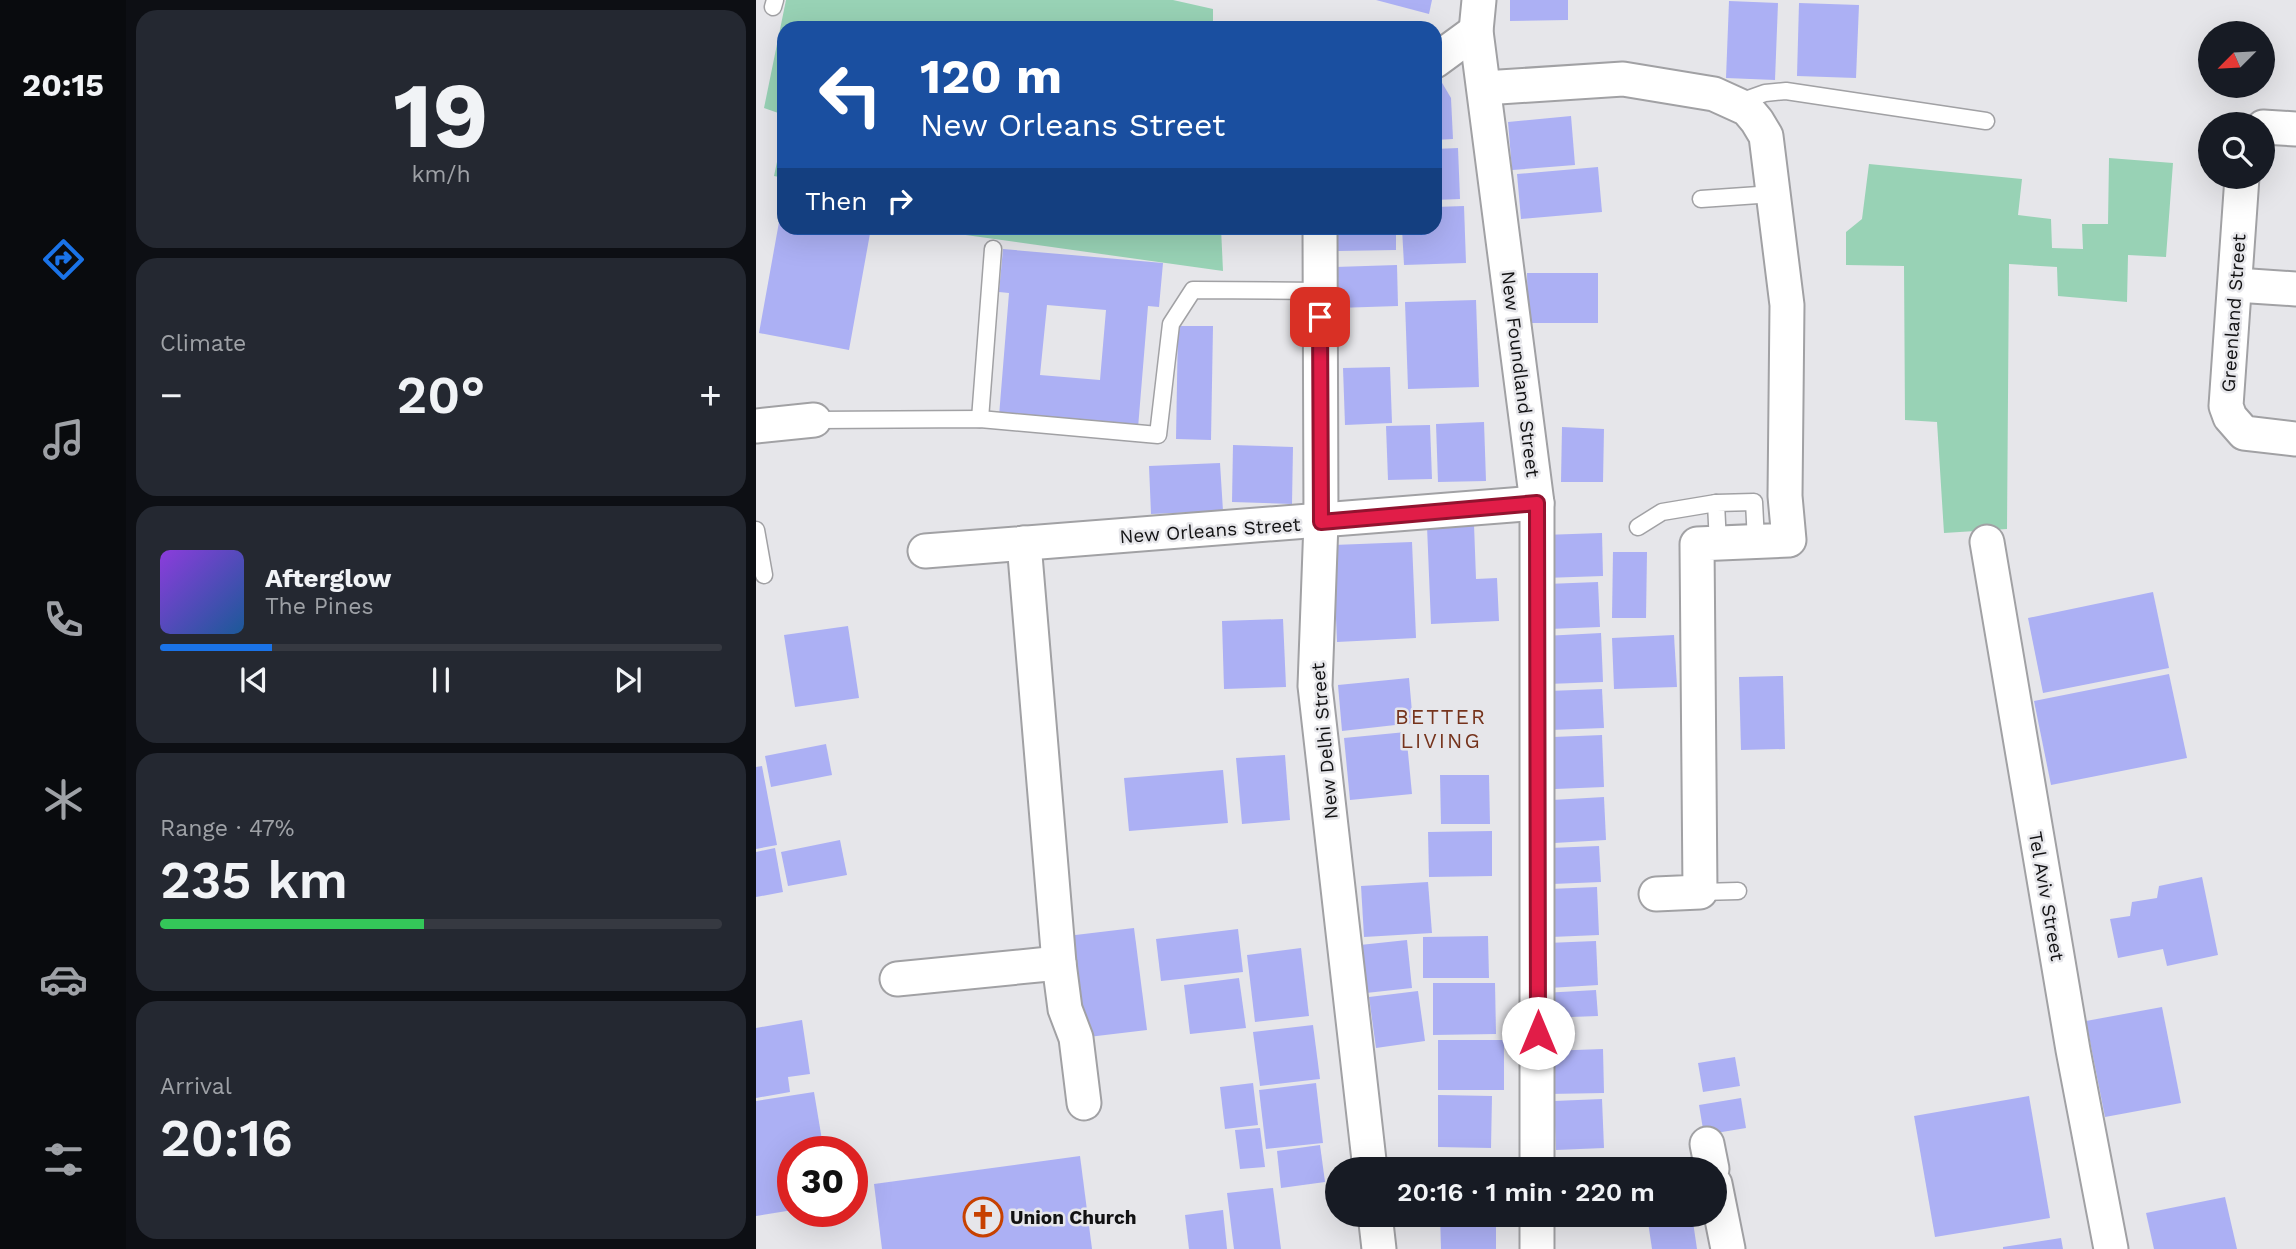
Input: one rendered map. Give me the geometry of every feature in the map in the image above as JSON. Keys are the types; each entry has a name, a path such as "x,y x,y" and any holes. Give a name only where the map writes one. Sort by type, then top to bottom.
{"street":[{"path":"1442,54 1477,16"},
{"name":"New Foundland Street","path":"1477,16 1537,503 1537,1157"},
{"path":"1484,88 1623,79 1714,94 1746,109 1766,136 1787,305 1785,496 1789,540 1698,544 1700,891 1656,894"},
{"path":"2275,128 2296,129"},
{"name":"Greenland Street","path":"2241,189 2226,406 2230,417 2244,433 2296,439"},
{"name":"New Delhi Street","path":"1320,235 1321,522 1315,686 1369,1157"},
{"path":"2236,285 2296,289"},
{"path":"756,426 814,420"},
{"name":"New Orleans Street","path":"925,551 1537,503"},
{"name":"Tel Aviv Street","path":"1987,542 2110,1249"},
{"path":"1024,543 1059,963 1065,1009 1076,1038 1084,1103"},
{"path":"897,979 1059,963"},
{"path":"1377,1227 1380,1249"},
{"path":"1537,1227 1537,1249"},
{"path":"1724,1227 1728,1249"}],"lane":[{"path":"1737,104 1765,93 1786,91 1986,121"},
{"path":"1701,199 1773,194"},
{"path":"980,419 993,249"},
{"path":"814,420 980,419 1158,435 1171,324 1193,290 1320,291"},
{"path":"1638,527 1662,512 1716,503 1754,502 1756,541"},
{"path":"1716,503 1718,544"},
{"path":"756,530 764,575"},
{"path":"1700,891 1738,891"}],"green space":[{"path":"786,0 1173,0 1213,9 1213,21 782,21"},
{"path":"777,44 777,113 764,108"},
{"path":"2109,158 2173,163 2166,257 2128,255 2127,302 2058,296 2057,267 2009,264 2007,529 1944,533 1937,422 1905,420 1904,266 1846,265 1846,232 1862,219 1869,164 2022,179 2018,215 2051,219 2052,248 2083,249 2082,224 2108,224"},
{"path":"965,235 1221,235 1223,271"}],"building":[{"path":"1376,0 1432,0 1429,14"},
{"path":"1510,0 1568,0 1568,20 1510,21"},
{"path":"1729,1 1778,3 1775,80 1726,78"},
{"path":"1799,3 1859,5 1856,78 1797,76"},
{"path":"1442,83 1451,98 1453,139 1442,140"},
{"path":"1571,116 1575,165 1512,170 1508,122"},
{"path":"1458,148 1460,199 1442,200 1442,149"},
{"path":"1598,167 1602,212 1521,219 1517,174"},
{"path":"1464,206 1466,263 1404,265 1402,235 1442,235 1442,207"},
{"path":"777,233 870,235 849,350 759,333"},
{"path":"1338,235 1396,235 1396,250 1338,251"},
{"path":"1003,249 1163,263 1159,307 1148,306 1138,428 999,416 1009,293 999,292","holes":["1047,305 1106,310 1100,380 1040,375"]},
{"path":"1397,265 1398,306 1337,308 1335,267"},
{"path":"1527,273 1598,273 1598,323 1528,323"},
{"path":"1476,300 1479,387 1408,389 1405,302"},
{"path":"1178,326 1213,326 1211,440 1176,439"},
{"path":"1390,367 1392,423 1345,425 1343,368"},
{"path":"1484,422 1486,481 1438,482 1436,424"},
{"path":"1430,425 1432,479 1388,480 1386,426"},
{"path":"1562,427 1604,429 1603,482 1561,482"},
{"path":"1233,445 1293,447 1292,504 1232,502"},
{"path":"1220,463 1223,511 1151,514 1149,466"},
{"path":"1474,524 1476,579 1497,578 1499,621 1431,624 1427,526"},
{"path":"1602,533 1603,576 1544,578 1543,535"},
{"path":"1412,542 1416,638 1337,642 1333,545"},
{"path":"1613,552 1647,552 1646,618 1612,618"},
{"path":"1598,582 1600,627 1549,629 1547,584"},
{"path":"2153,592 2169,668 2043,693 2028,618"},
{"path":"1283,619 1286,687 1224,689 1222,621"},
{"path":"848,626 859,698 795,707 784,635"},
{"path":"1601,633 1603,682 1547,684 1544,636"},
{"path":"1674,635 1677,687 1614,689 1612,638"},
{"path":"2169,674 2187,758 2051,785 2034,701"},
{"path":"1783,676 1785,749 1741,750 1739,677"},
{"path":"1409,678 1413,723 1342,731 1338,685"},
{"path":"1602,689 1604,728 1550,730 1548,691"},
{"path":"1406,732 1412,794 1350,800 1344,738"},
{"path":"1602,735 1604,787 1555,789 1553,737"},
{"path":"826,744 832,775 771,787 765,756"},
{"path":"1285,755 1290,820 1242,824 1236,758"},
{"path":"762,766 777,845 756,849 756,767"},
{"path":"1223,770 1228,823 1129,831 1124,778"},
{"path":"1440,775 1489,775 1490,824 1441,824"},
{"path":"1604,797 1606,840 1554,843 1552,800"},
{"path":"1492,831 1492,876 1429,877 1428,832"},
{"path":"840,840 847,875 788,886 781,852"},
{"path":"1599,846 1601,882 1552,884 1550,848"},
{"path":"775,848 783,892 756,897 756,852"},
{"path":"2202,877 2218,955 2167,966 2163,949 2118,958 2110,919 2130,916 2132,902 2157,898 2159,886"},
{"path":"1428,882 1432,933 1364,937 1361,886"},
{"path":"1597,887 1599,935 1551,937 1549,889"},
{"path":"1134,928 1147,1030 1080,1038 1067,936"},
{"path":"1238,929 1243,972 1161,981 1156,939"},
{"path":"1488,936 1489,978 1423,978 1423,937"},
{"path":"1407,940 1412,988 1366,993 1360,945"},
{"path":"1596,941 1598,985 1549,988 1547,943"},
{"path":"1301,948 1309,1016 1255,1022 1247,955"},
{"path":"1239,978 1246,1028 1190,1034 1184,985"},
{"path":"1433,983 1495,983 1496,1034 1433,1035"},
{"path":"1596,990 1598,1016 1544,1018 1543,993"},
{"path":"1418,991 1425,1041 1376,1048 1369,997"},
{"path":"2162,1007 2181,1103 2105,1117 2086,1021"},
{"path":"802,1020 810,1074 788,1077 790,1092 756,1098 756,1028"},
{"path":"1313,1025 1320,1079 1260,1086 1253,1032"},
{"path":"1438,1040 1504,1040 1504,1090 1438,1090"},
{"path":"1603,1049 1604,1093 1548,1094 1547,1051"},
{"path":"1735,1057 1740,1086 1703,1092 1698,1063"},
{"path":"1253,1083 1258,1125 1225,1129 1220,1087"},
{"path":"1316,1083 1323,1143 1266,1149 1259,1090"},
{"path":"814,1092 821,1136 777,1136 777,1213 756,1216 756,1101"},
{"path":"1438,1095 1492,1096 1491,1148 1438,1147"},
{"path":"2029,1096 2050,1218 1935,1237 1914,1116"},
{"path":"1741,1098 1746,1128 1704,1135 1699,1105"},
{"path":"1602,1099 1604,1148 1556,1150 1554,1101"},
{"path":"1260,1128 1265,1167 1240,1169 1235,1130"},
{"path":"1320,1145 1325,1182 1281,1188 1277,1151"},
{"name":"Union Church","path":"1080,1156 1092,1249 882,1249 874,1184"},
{"path":"1273,1188 1281,1249 1234,1249 1227,1193"},
{"path":"2225,1197 2237,1249 2154,1249 2146,1213"},
{"path":"1223,1210 1227,1249 1189,1249 1185,1215"},
{"path":"1440,1227 1496,1227 1496,1249 1441,1249"},
{"path":"1649,1227 1694,1227 1697,1249 1652,1249"},
{"path":"2061,1238 2063,1249 2003,1249 2003,1247"}],"place":[{"name":"Union Church","path":"983,1217"}],"district":[{"name":"BETTER LIVING","path":"1441,729"}],"route":[{"path":"1320,317 1321,522 1537,503 1538,1033"}]}
